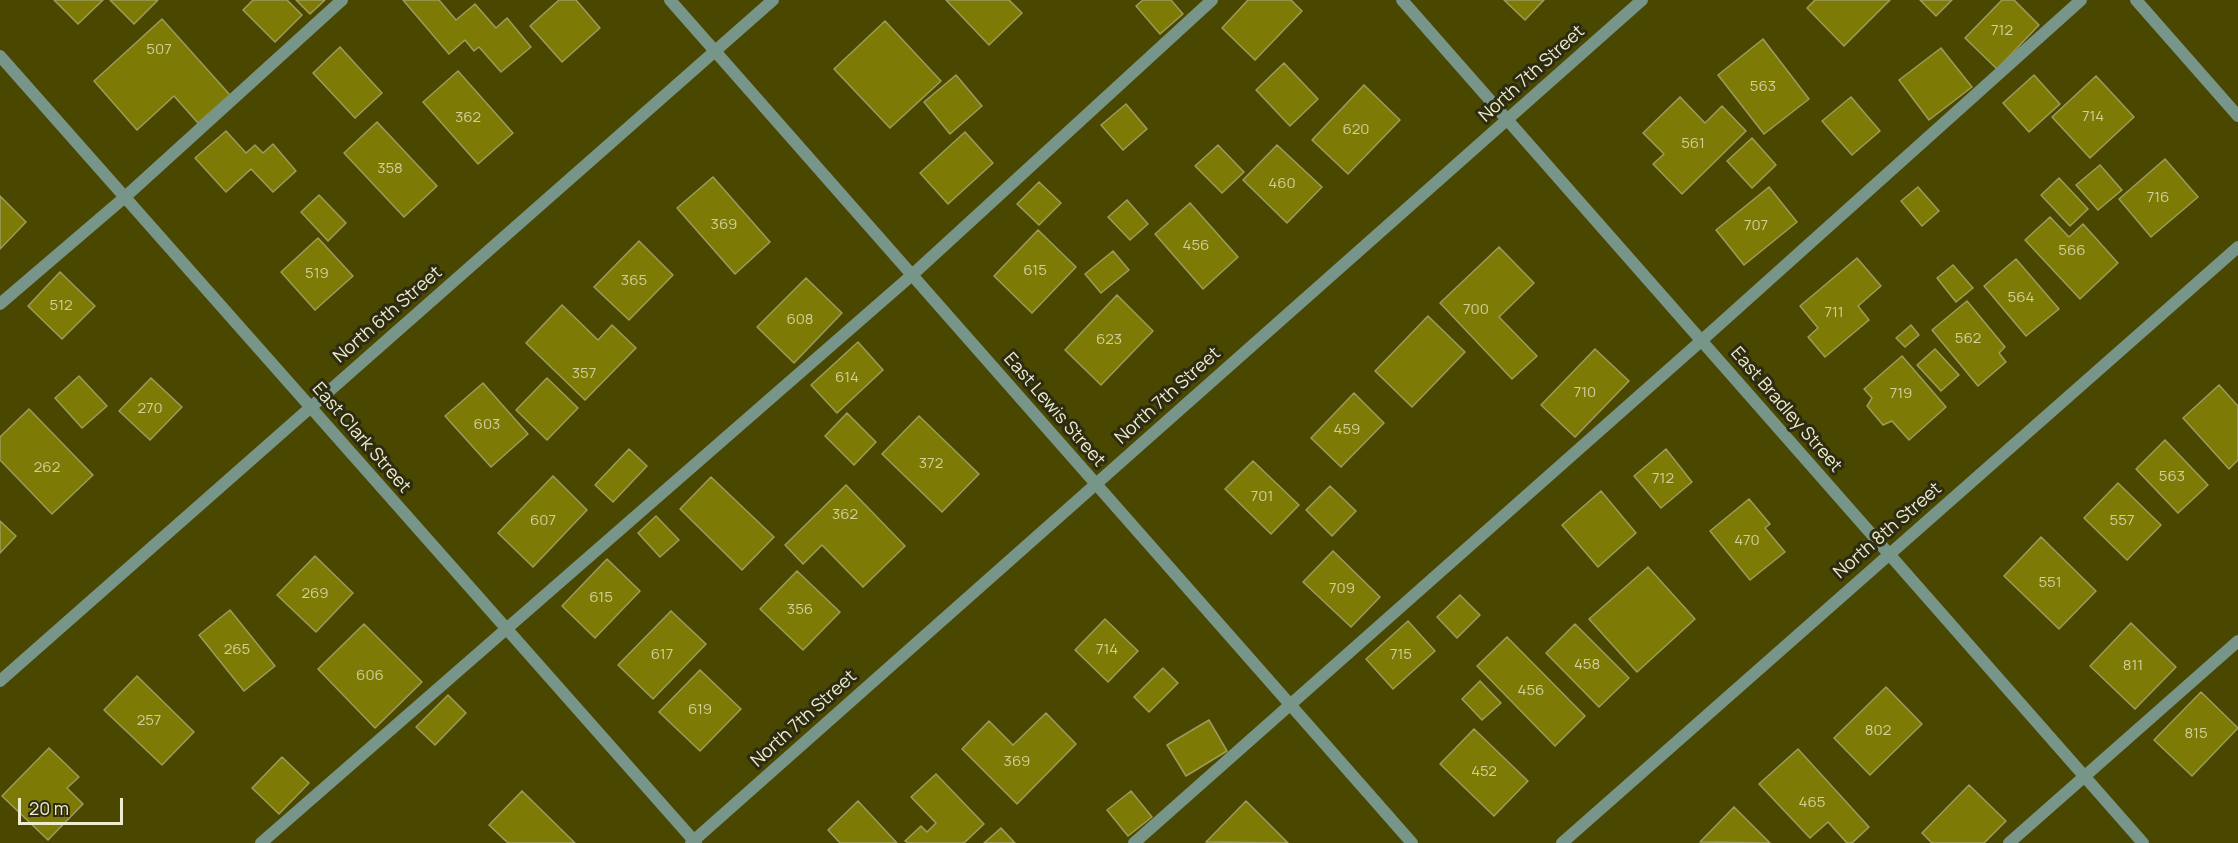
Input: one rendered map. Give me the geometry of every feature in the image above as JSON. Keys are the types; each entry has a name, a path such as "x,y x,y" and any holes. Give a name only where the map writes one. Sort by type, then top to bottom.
{"street":[{"path":"0,304 125,197 342,0"},
{"name":"East Lewis Street","path":"670,0 1412,843"},
{"name":"North 6th Street","path":"0,681 773,0"},
{"path":"261,843 912,275 1212,0"},
{"name":"East Bradley Street","path":"1402,0 2143,843"},
{"name":"North 7th Street","path":"694,842 1642,0"},
{"path":"1134,843 1291,706 2081,0"},
{"path":"2136,0 2238,116"},
{"name":"East Clark Street","path":"0,56 694,842"},
{"name":"North 8th Street","path":"1562,843 2238,247"},
{"path":"2009,843 2238,641"}],"building":[{"path":"54,0 103,0 78,24"},
{"path":"110,0 158,0 134,24"},
{"path":"253,0 287,0 302,15 275,42 243,10"},
{"path":"296,0 325,0 310,14"},
{"path":"403,0 439,0 456,20 475,4 496,28 507,18 531,47 501,72 479,47 474,51 465,40 449,54"},
{"path":"559,0 576,0 600,28 562,62 530,26"},
{"path":"946,0 1009,0 1022,13 989,45"},
{"path":"1143,0 1171,0 1183,14 1160,34 1136,6"},
{"path":"1248,0 1291,0 1302,11 1255,60 1222,28"},
{"path":"1504,0 1544,0 1525,20"},
{"path":"1815,0 1890,0 1844,46 1807,8"},
{"path":"1920,0 1952,0 1936,16"},
{"path":"2002,0 2014,0 2039,25 1997,69 1965,38"},
{"path":"162,19 230,95 198,123 174,96 137,130 94,81"},
{"path":"885,21 941,81 890,128 834,69"},
{"path":"1763,39 1809,99 1764,134 1718,75"},
{"path":"340,47 382,93 355,118 313,73"},
{"path":"1941,48 1972,87 1929,120 1899,80"},
{"path":"1284,63 1318,99 1290,126 1256,90"},
{"path":"458,71 513,133 478,164 423,102"},
{"path":"956,75 982,106 950,134 924,102"},
{"path":"2034,75 2060,104 2029,132 2003,103"},
{"path":"2096,76 2134,117 2090,158 2052,117"},
{"path":"1364,85 1400,120 1348,174 1312,140"},
{"path":"1680,97 1705,123 1722,106 1746,131 1682,194 1653,164 1664,154 1643,133"},
{"path":"1851,97 1880,131 1852,155 1822,121"},
{"path":"1126,104 1147,129 1123,150 1101,125"},
{"path":"377,122 437,186 404,217 344,153"},
{"path":"226,131 246,153 255,145 263,153 273,144 296,171 273,192 251,169 226,192 195,158"},
{"path":"965,132 993,163 948,204 920,173"},
{"path":"1752,138 1776,165 1752,188 1727,161"},
{"path":"1218,145 1244,172 1222,193 1195,166"},
{"path":"1277,145 1322,187 1287,223 1243,180"},
{"path":"2165,159 2198,197 2151,237 2119,199"},
{"path":"2100,165 2122,190 2098,210 2076,185"},
{"path":"713,177 770,242 735,274 677,208"},
{"path":"2059,178 2088,209 2070,226 2041,195"},
{"path":"1039,182 1061,203 1039,225 1017,204"},
{"path":"1769,187 1797,222 1744,265 1716,230"},
{"path":"1918,187 1939,211 1922,226 1901,201"},
{"path":"319,195 346,223 328,241 301,212"},
{"path":"0,196 26,222 0,249"},
{"path":"1127,200 1148,224 1130,240 1108,217"},
{"path":"1190,203 1238,257 1203,289 1155,234"},
{"path":"2050,217 2069,237 2083,224 2118,263 2080,299 2025,240"},
{"path":"1038,230 1076,267 1032,313 994,276"},
{"path":"318,238 353,276 315,310 281,272"},
{"path":"639,241 673,275 629,320 594,287"},
{"path":"1499,247 1534,283 1499,317 1537,356 1512,379 1440,303"},
{"path":"1113,251 1129,270 1101,293 1085,274"},
{"path":"1857,258 1881,286 1858,306 1869,320 1825,357 1808,337 1818,328 1800,306"},
{"path":"2016,259 2059,309 2026,336 1984,286"},
{"path":"1953,265 1973,288 1956,302 1937,278"},
{"path":"60,272 95,306 62,339 28,306"},
{"path":"806,278 842,313 794,363 757,327"},
{"path":"1117,295 1153,331 1101,385 1065,350"},
{"path":"1967,301 2005,347 1999,353 2006,362 1978,386 1932,330"},
{"path":"562,305 598,340 612,325 636,348 585,400 526,343"},
{"path":"1428,316 1465,352 1412,407 1375,371"},
{"path":"1911,325 1919,335 1905,347 1896,338"},
{"path":"858,342 883,370 837,413 811,385"},
{"path":"1595,349 1629,381 1575,437 1541,405"},
{"path":"1935,349 1959,375 1941,391 1917,365"},
{"path":"1902,356 1946,407 1909,440 1892,421 1883,425 1867,406 1872,398 1864,389"},
{"path":"79,376 107,406 82,428 55,398"},
{"path":"151,378 182,407 150,440 119,411"},
{"path":"547,378 578,408 547,440 516,410"},
{"path":"483,383 528,434 491,467 445,416"},
{"path":"2219,385 2238,406 2238,460 2229,469 2183,418"},
{"path":"1354,393 1384,423 1341,467 1311,438"},
{"path":"29,409 93,475 52,514 0,460 0,437"},
{"path":"847,413 876,442 854,465 825,436"},
{"path":"919,416 979,474 942,512 882,454"},
{"path":"2165,440 2208,485 2178,513 2136,469"},
{"path":"629,449 647,466 613,502 595,485"},
{"path":"1666,449 1692,482 1661,508 1634,476"},
{"path":"1253,461 1299,505 1271,534 1225,489"},
{"path":"553,476 587,510 533,567 498,533"},
{"path":"711,477 774,537 742,570 680,509"},
{"path":"2118,483 2161,525 2127,560 2084,518"},
{"path":"846,485 905,546 863,587 822,545 803,564 785,545"},
{"path":"1330,486 1356,511 1332,536 1306,510"},
{"path":"1601,491 1636,533 1598,567 1562,525"},
{"path":"1749,499 1770,524 1765,528 1785,552 1750,580 1710,531"},
{"path":"656,516 679,540 660,557 638,533"},
{"path":"0,521 16,536 0,553"},
{"path":"2041,537 2096,591 2059,629 2004,576"},
{"path":"1333,551 1380,597 1351,627 1303,582"},
{"path":"315,556 353,593 316,632 277,595"},
{"path":"607,559 640,591 595,638 562,606"},
{"path":"1648,567 1695,619 1637,672 1589,619"},
{"path":"797,571 840,612 803,650 760,609"},
{"path":"1460,595 1480,615 1457,638 1437,617"},
{"path":"230,610 275,666 244,691 199,635"},
{"path":"671,611 706,644 653,699 618,665"},
{"path":"1105,619 1138,651 1108,682 1075,650"},
{"path":"1408,621 1435,651 1393,689 1366,659"},
{"path":"2131,623 2176,667 2135,709 2090,666"},
{"path":"364,624 422,682 375,728 318,669"},
{"path":"1575,624 1629,678 1599,707 1546,653"},
{"path":"1507,637 1585,716 1555,746 1477,666"},
{"path":"1163,668 1178,683 1149,712 1134,697"},
{"path":"700,670 741,709 700,751 659,712"},
{"path":"137,676 194,732 162,765 104,710"},
{"path":"1480,681 1501,703 1482,720 1462,699"},
{"path":"1886,687 1922,724 1870,775 1834,738"},
{"path":"2201,692 2238,728 2192,776 2154,740"},
{"path":"448,695 466,713 435,745 416,727"},
{"path":"1046,713 1076,744 1017,804 962,749 989,721 1013,745"},
{"path":"1209,720 1227,751 1186,776 1167,745"},
{"path":"1474,729 1528,781 1494,816 1440,764"},
{"path":"49,748 79,777 67,788 83,804 48,840 2,796"},
{"path":"1798,749 1869,827 1852,843 1847,843 1828,822 1810,838 1759,784"},
{"path":"282,757 309,783 279,814 252,788"},
{"path":"936,774 984,824 964,843 908,843 905,841 921,826 927,832 936,823 911,797"},
{"path":"1969,785 2006,821 1984,843 1932,843 1922,833"},
{"path":"522,791 575,843 508,843 489,825"},
{"path":"1131,791 1152,817 1128,836 1107,810"},
{"path":"858,801 897,843 840,843 828,830"},
{"path":"1246,801 1288,843 1206,842"},
{"path":"1734,807 1770,843 1700,842"},
{"path":"1001,828 1015,843 984,843"}]}
